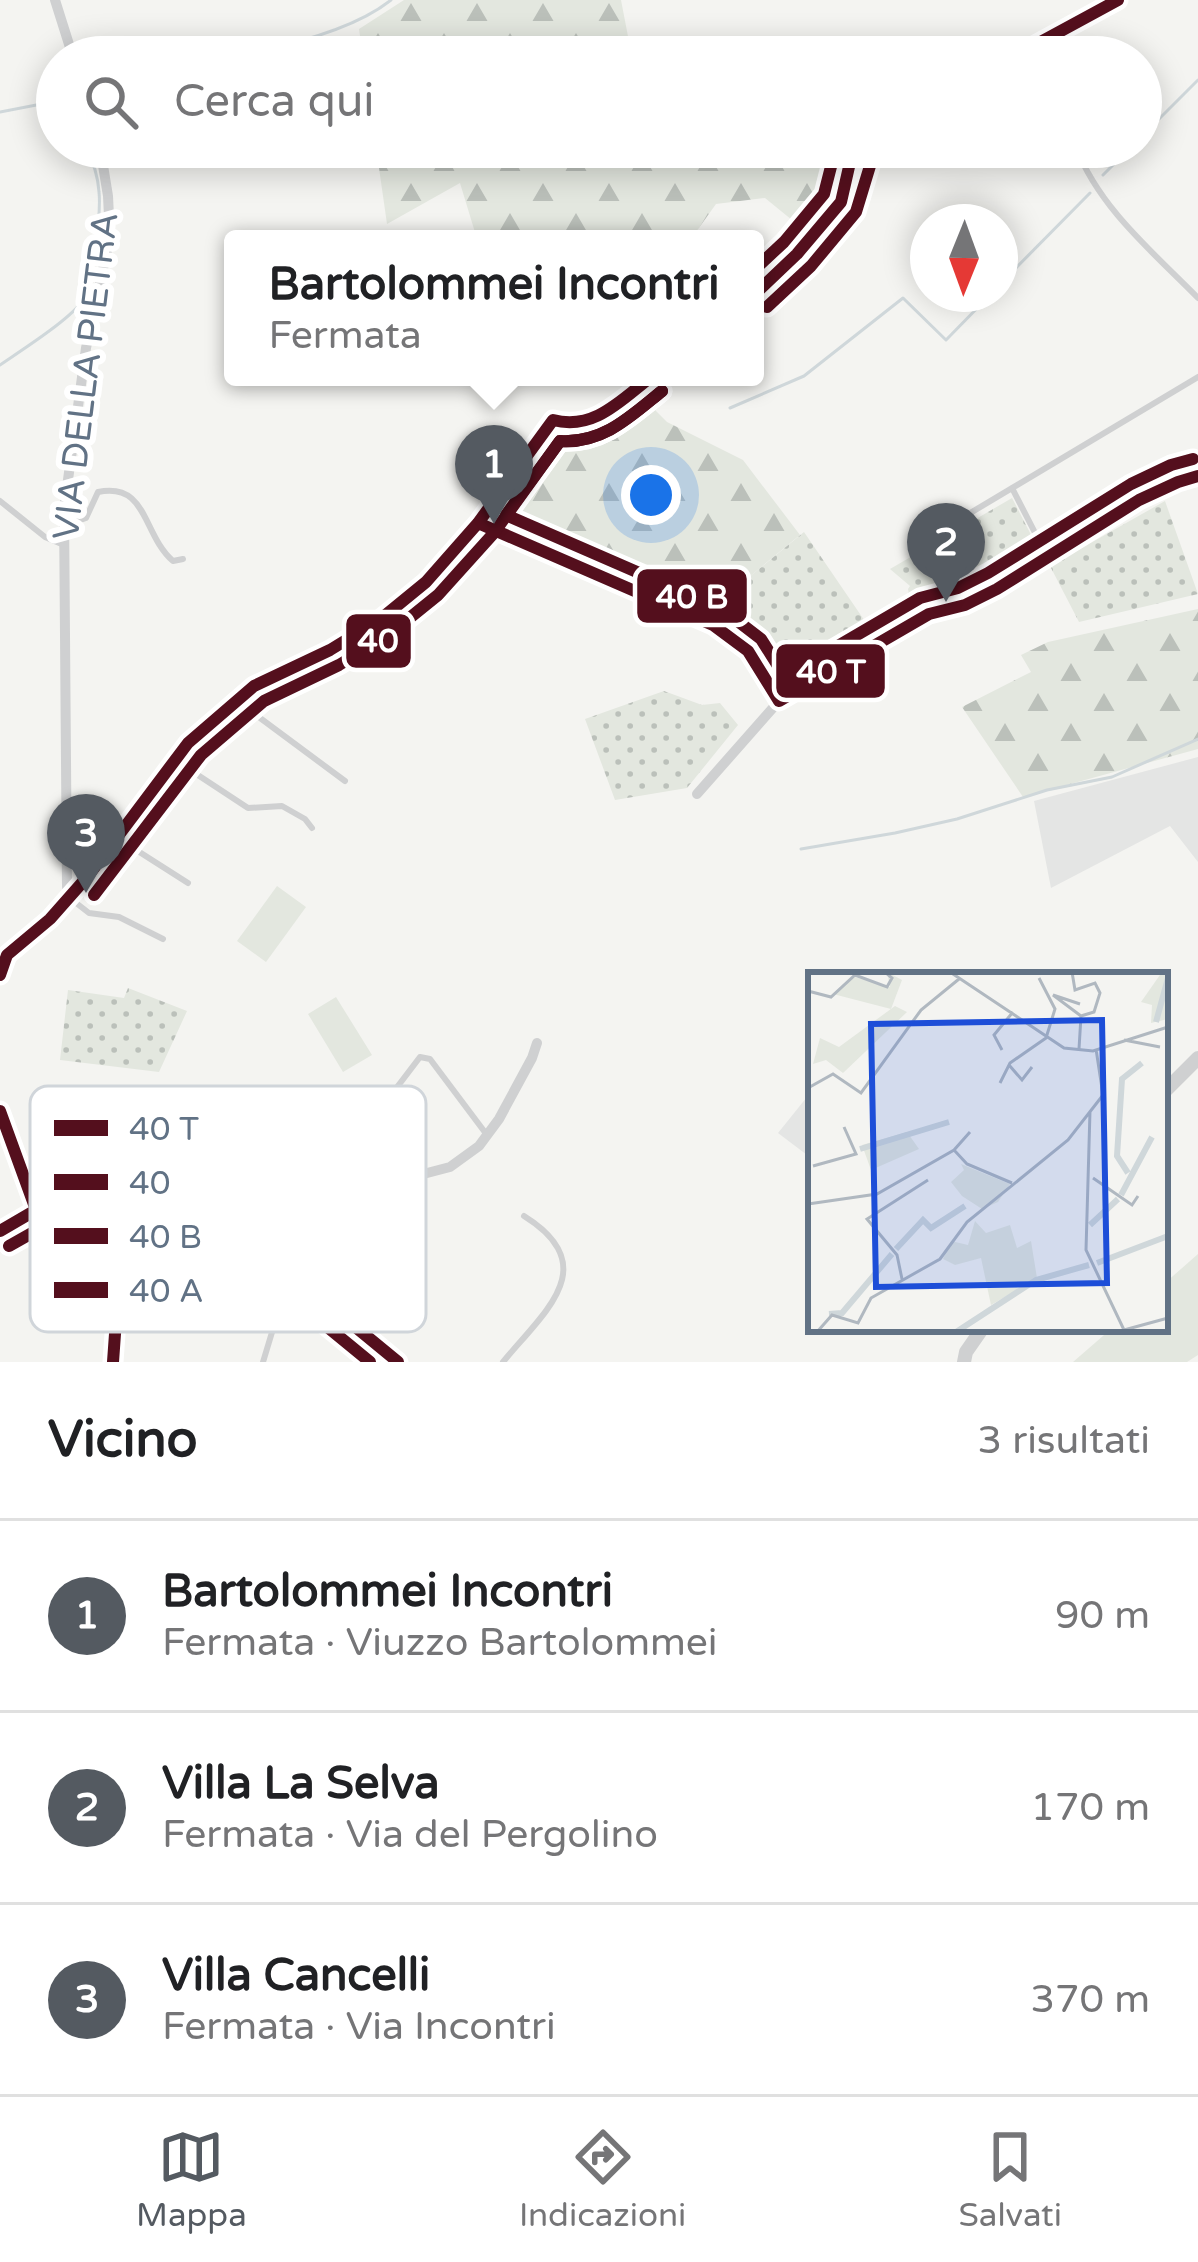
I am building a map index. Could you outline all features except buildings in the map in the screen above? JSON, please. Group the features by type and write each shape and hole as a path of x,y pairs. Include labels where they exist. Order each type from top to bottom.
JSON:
{"street":[{"path":"55,0 66,36"},
{"path":"1052,36 1118,0"},
{"name":"VIA DELLA PIETRA","path":"70,894 64,515 86,347 110,237 103,168"},
{"path":"764,285 842,202 848,168"},
{"path":"0,975 8,955 50,919 88,876 188,743 254,686 330,650 426,582 478,523 553,420 568,426 587,424 639,386"},
{"path":"697,794 779,701 938,609 963,606 1111,516 1198,476"},
{"path":"478,523 713,625 748,651 779,701"},
{"path":"426,1173 463,1159 487,1135 537,1043"},
{"path":"1168,1087 1198,1058"},
{"path":"0,1111 30,1194"},
{"path":"0,1231 30,1214"},
{"path":"113,1362 115,1332"},
{"path":"362,1332 398,1362"},
{"path":"964,1362 980,1332"}],"lane":[{"path":"1085,168 1116,212 1198,298"},
{"path":"916,546 1198,376"},
{"path":"1012,488 1048,558"},
{"path":"64,515 78,522 86,518 98,492 130,495 168,559 183,559"},
{"path":"0,501 45,537 64,545"},
{"path":"238,701 345,781"},
{"path":"175,760 248,808 282,806 312,828"},
{"path":"116,837 188,883"},
{"path":"70,894 89,913 119,917 163,939"},
{"path":"398,1086 420,1057 430,1059 487,1135"},
{"path":"503,1362 560,1291 564,1275 557,1244 545,1229 524,1216"},
{"path":"263,1362 272,1332"}],"shaded area":[{"path":"1198,757 1198,862 1170,826 1051,888 1034,801"},
{"path":"808,1096 808,1156 778,1133"}],"green space":[{"path":"404,0 621,0 628,36 360,36 359,29"},
{"path":"379,168 838,168 831,201 803,229 765,198 716,204 697,230 474,230 460,183 387,224"},
{"path":"638,393 667,422 743,460 800,535 726,596 746,626 492,521 555,426 590,426"},
{"path":"1012,498 1042,556 957,598 935,601 928,591 910,599 910,586 890,569"},
{"path":"1165,501 1198,594 1079,622 1050,566"},
{"path":"804,532 873,633 782,682 726,596"},
{"path":"1198,609 1198,749 1023,797 962,707 1031,672 1021,655 1048,642"},
{"path":"664,691 702,705 720,703 738,725 687,788 615,800 585,719"},
{"path":"277,886 306,907 266,962 237,941"},
{"path":"128,988 187,1011 159,1072 60,1060 68,990 124,998"},
{"path":"336,997 372,1055 343,1072 308,1014"},
{"path":"1198,1254 1198,1355 1187,1362 1073,1362 1108,1332 1168,1332 1168,1280"}],"waterway":[{"path":"315,36 356,21 391,0"},
{"path":"1162,116 1198,80"},
{"path":"0,112 36,105"},
{"path":"0,365 66,318 86,294 99,202 94,168"},
{"path":"1103,175 1110,168"},
{"path":"1018,266 1090,193"},
{"path":"730,408 804,376 903,298 910,305"},
{"path":"917,312 946,340 973,312"},
{"path":"801,849 957,819 1047,790 1112,777 1198,739"}],"transit line":[{"path":"1052,36 1118,0"},
{"path":"764,261 824,194 831,168"},
{"path":"764,285 841,202 849,168"},
{"name":"40","path":"767,307 811,266 856,212 869,168"},
{"path":"0,975 7,955 50,919 88,876 188,743 254,686 330,650 382,618 426,582 478,523 553,420 594,417 640,386"},
{"name":"40","path":"94,895 201,755 264,701 339,665 391,633 438,595 493,534 560,441 603,433 662,391"},
{"path":"662,391 603,433 560,441 506,515 722,609 761,639 785,677 920,598 958,588 988,573 1131,484 1193,459"},
{"path":"478,523 713,625 748,651 779,701 929,614 965,605 997,589 1139,500 1198,476"},
{"path":"0,1111 30,1194"},
{"path":"0,1231 30,1214"},
{"name":"40","path":"9,1246 30,1234"},
{"path":"113,1362 115,1332"},
{"name":"40","path":"334,1332 370,1362"},
{"path":"362,1332 398,1362"}],"place":[{"name":"Bartolommei Incontri","path":"494,524"},
{"name":"Villa La Selva","path":"946,602"},
{"name":"Villa Cancelli","path":"86,893"}]}
